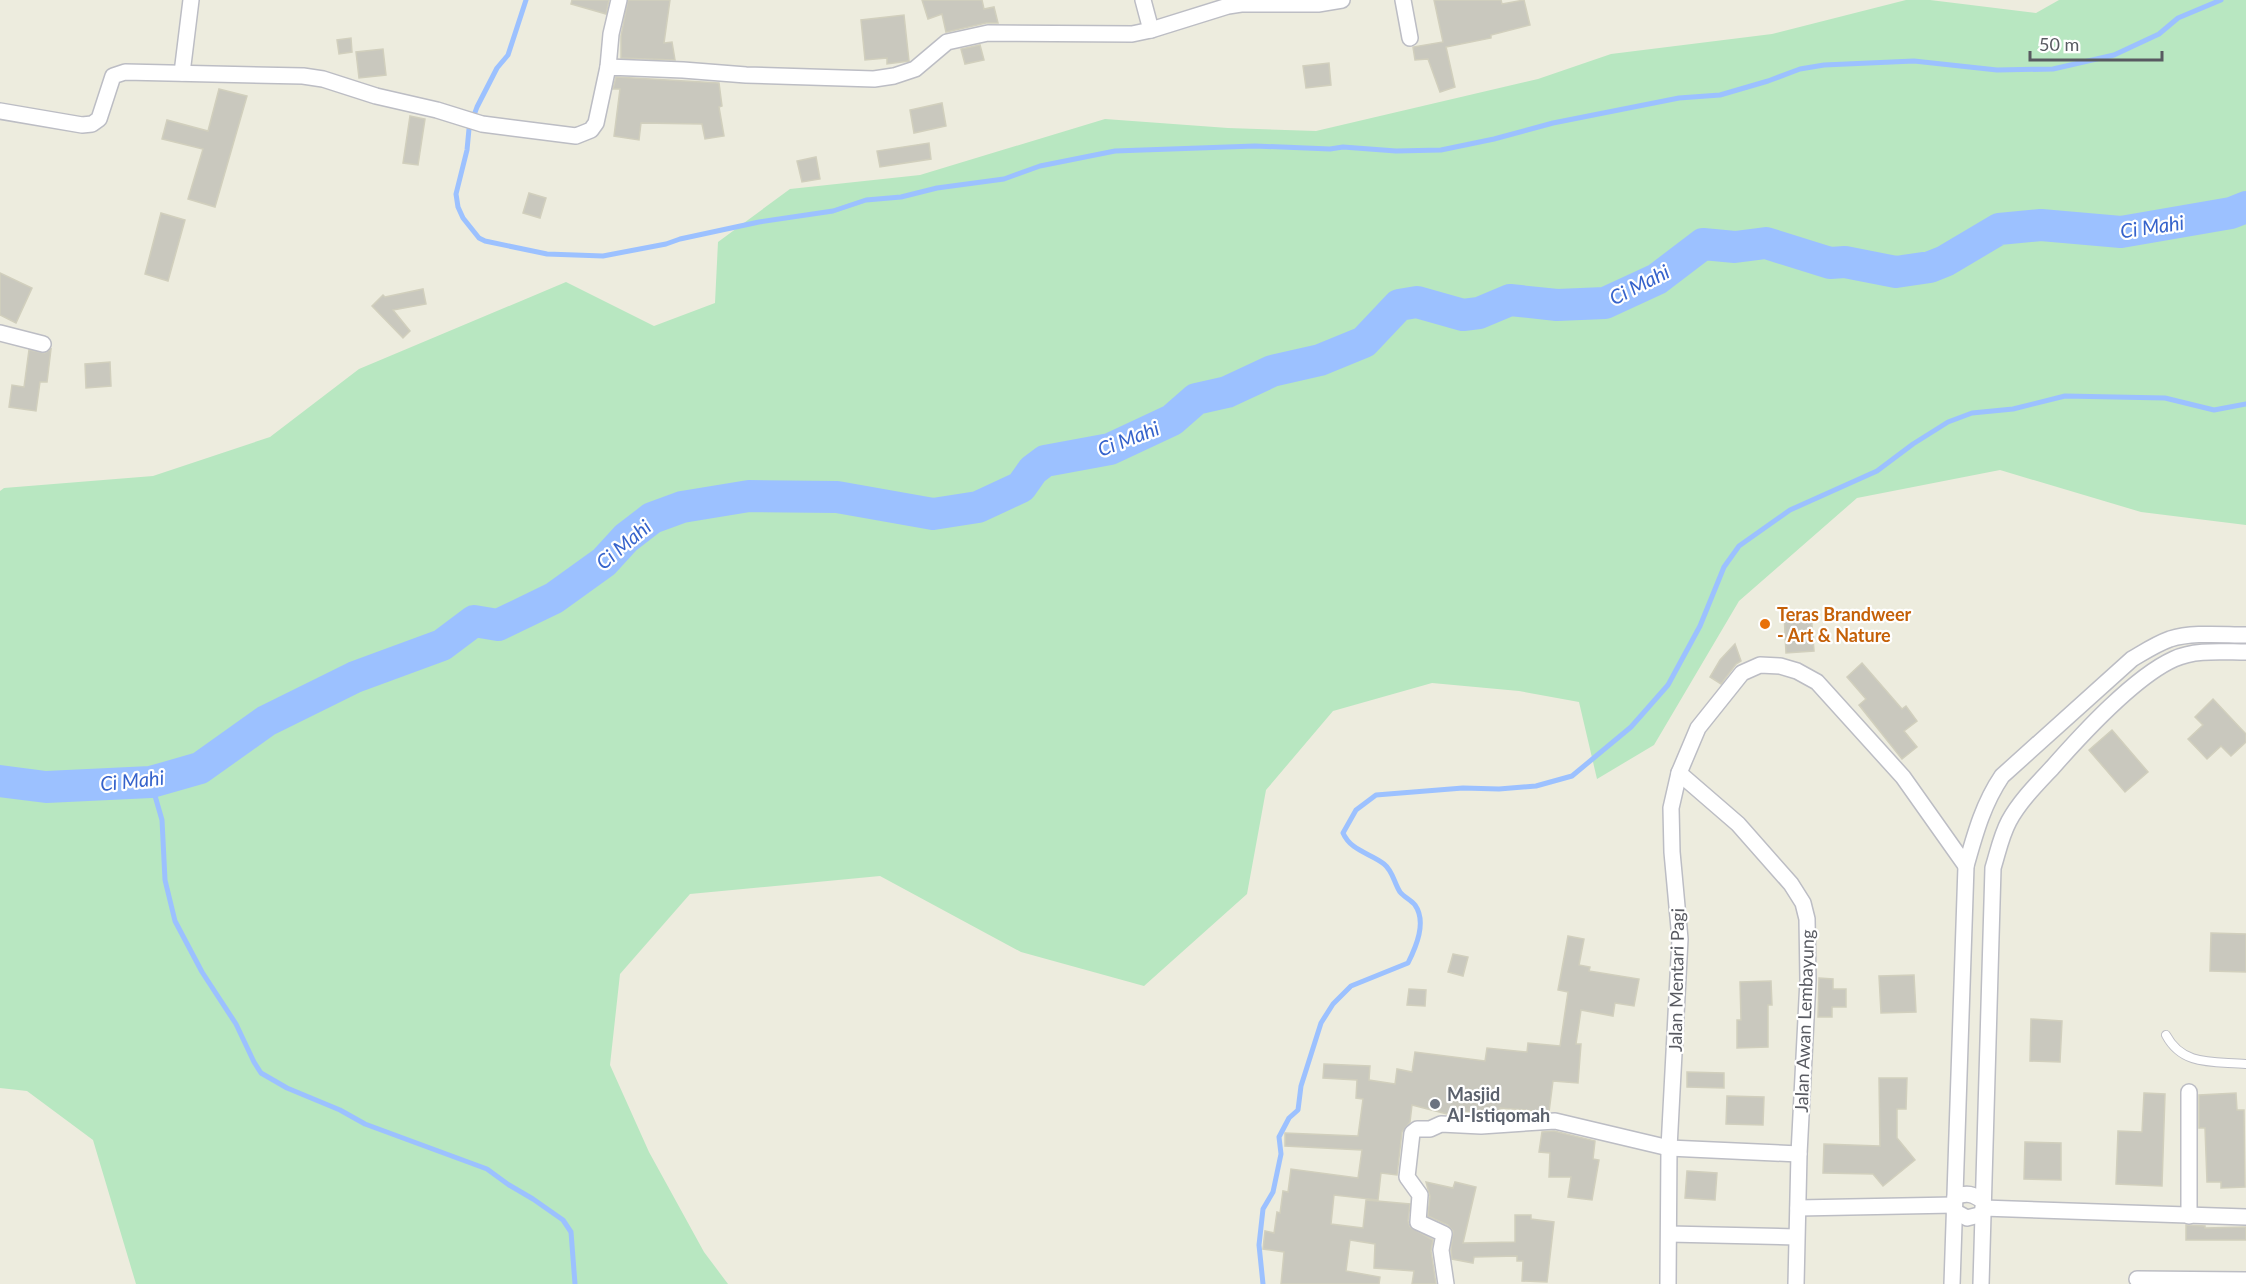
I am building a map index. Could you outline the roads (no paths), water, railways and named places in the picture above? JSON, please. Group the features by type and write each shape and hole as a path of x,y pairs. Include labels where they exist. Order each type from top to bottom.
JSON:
{"street":[{"path":"182,73 191,0"},
{"path":"0,111 82,125 92,124 99,119 109,85 113,76 118,73 303,76 323,79 376,96 437,110 482,124 576,136 591,130 596,123 619,0"},
{"path":"1143,0 1151,30"},
{"path":"608,67 779,77 874,79 894,76 915,69 947,42 988,33 1132,34 1228,6 1318,4 1342,0"},
{"path":"1403,0 1410,38"},
{"path":"0,333 43,344"},
{"path":"1952,1284 1966,866 1979,819 2002,776 2132,659 2172,638 2246,635"},
{"path":"2152,647 2160,666"},
{"path":"1981,1284 1993,868 2001,838 2010,819 2027,795 2076,741 2138,682 2175,658 2194,653 2246,652"},
{"name":"Jalan Mentari Pagi","path":"1668,1284 1669,1148 1680,939 1672,852 1671,808 1678,773 1698,728 1742,673 1760,665 1780,666 1797,671 1817,682 1903,777 1966,866"},
{"name":"Jalan Awan Lembayung","path":"1678,773 1738,824 1791,884 1803,903 1807,919 1809,937 1799,1154 1796,1284"},
{"path":"2189,1092 2189,1216"},
{"path":"1446,1284 1441,1250 1444,1234 1418,1222 1420,1195 1407,1177 1412,1133 1417,1129 1430,1129 1441,1124 1481,1126 1555,1121 1669,1148 1799,1154"},
{"path":"1954,1204 1962,1194 1972,1194 1983,1208"},
{"path":"1798,1208 1954,1204 1967,1218 1983,1208 2246,1217"},
{"path":"1669,1234 1796,1237"},
{"path":"2137,1280 2246,1281"}],"lane":[{"path":"2166,1035 2171,1044 2184,1056 2194,1060 2246,1064"}],"waterway":[{"path":"526,0 508,55 497,68 477,107 469,129 467,150 456,194 458,207 463,218 479,238 485,241 547,254 603,256 759,222 833,211 866,200 901,197 937,188 1004,179 1040,166 1115,151 1255,146 1330,149 1343,147 1396,151 1441,150 1553,123 1679,98 1720,95 1800,69 1824,65 1914,61 1997,70 2053,69 2114,55 2159,34 2178,18 2221,0"},
{"name":"Ci Mahi","path":"0,781 46,787 151,782 200,768 266,721 355,677 442,645 474,621 498,625 554,598 604,562 626,538 652,518 682,507 749,496 837,497 933,514 978,507 1021,487 1033,470 1045,461 1110,449 1172,420 1196,399 1227,392 1272,371 1320,360 1364,342 1399,305 1417,302 1463,315 1479,313 1510,300 1557,305 1605,303 1657,279 1703,244 1735,247 1766,243 1830,263 1845,262 1896,272 1930,267 1945,261 1999,229 2041,225 2121,232 2231,213 2246,207"},
{"path":"1263,1284 1259,1245 1263,1209 1273,1192 1281,1154 1279,1137 1289,1118 1298,1110 1301,1086 1321,1023 1333,1004 1351,986 1408,963 1419,934 1420,919 1415,905 1400,892 1389,870 1379,860 1361,851 1346,839 1343,833 1356,810 1376,795 1463,788 1499,789 1536,786 1572,776 1631,727 1668,685 1700,626 1724,567 1739,546 1790,510 1877,471 1948,422 1972,413 2013,409 2065,396 2165,398 2214,410 2246,404"},
{"path":"151,782 162,820 165,880 175,921 202,972 236,1024 261,1073 287,1088 340,1110 365,1124 487,1169 533,1199 563,1220 571,1232 575,1284"}],"place":[{"name":"Teras Brandweer - Art & Nature","path":"1765,624"},
{"name":"Masjid Al-Istiqomah","path":"1435,1104"}]}
